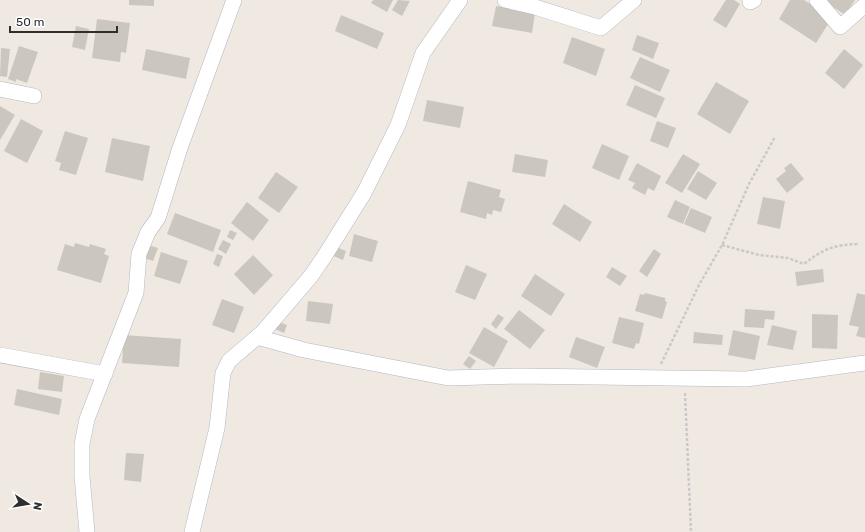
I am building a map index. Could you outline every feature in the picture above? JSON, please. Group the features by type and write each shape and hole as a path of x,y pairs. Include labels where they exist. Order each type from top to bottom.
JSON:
{"street":[{"path":"87,532 82,476 82,444 87,419 136,293 139,254 148,232 158,218 180,148 234,0"},
{"path":"192,532 217,428 223,373 229,362 257,338 311,276 364,193 398,125 424,53 460,0"},
{"path":"505,0 535,7 601,28 634,0"},
{"path":"817,0 840,27 865,5"},
{"path":"0,88 34,96"},
{"path":"257,338 304,350 448,378 518,376 746,379 865,363"},
{"path":"0,354 105,374"}],"path":[{"path":"655,377 699,285 722,245 749,184 775,137"},
{"path":"722,245 759,255 788,258 804,264 820,251 844,245 858,244"},
{"path":"685,379 691,532"}],"building":[{"path":"129,0 154,0 154,6 129,5"},
{"path":"373,0 393,0 387,12 371,3"},
{"path":"398,0 410,1 402,16 392,10"},
{"path":"726,0 734,0 740,4 726,28 713,20"},
{"path":"790,0 804,0 832,18 816,43 779,19"},
{"path":"823,0 855,0 845,15"},
{"path":"496,6 535,13 532,33 492,26"},
{"path":"341,15 384,33 377,49 335,31"},
{"path":"97,19 130,23 126,53 121,52 120,62 92,58"},
{"path":"76,26 89,29 85,50 72,47"},
{"path":"637,35 659,43 653,59 632,50"},
{"path":"572,37 605,49 596,76 563,63"},
{"path":"19,46 38,52 27,83 16,79 16,82 8,79"},
{"path":"1,48 10,49 7,77 0,76"},
{"path":"146,49 190,58 186,79 142,70"},
{"path":"844,49 863,65 844,89 825,73"},
{"path":"640,57 670,70 660,92 630,78"},
{"path":"716,82 749,101 730,134 697,114"},
{"path":"635,85 665,98 656,118 626,105"},
{"path":"427,100 464,107 460,128 423,121"},
{"path":"0,106 15,115 0,140"},
{"path":"21,119 43,131 27,163 4,151"},
{"path":"657,121 676,128 668,148 650,141"},
{"path":"65,131 88,138 76,175 59,170 61,163 55,161"},
{"path":"112,138 150,146 143,181 105,172"},
{"path":"602,144 629,156 619,180 592,168"},
{"path":"515,154 548,160 545,177 512,172"},
{"path":"683,154 700,164 682,193 665,183"},
{"path":"637,163 661,176 654,191 648,188 645,195 632,188 635,183 628,180"},
{"path":"791,163 804,179 787,193 776,179 786,171 784,168"},
{"path":"698,171 717,183 706,200 687,189"},
{"path":"276,172 298,187 279,213 258,198"},
{"path":"468,181 501,190 499,197 505,199 501,212 493,210 492,215 487,213 486,219 460,212"},
{"path":"763,197 785,201 780,229 757,224"},
{"path":"675,200 690,207 683,224 667,217"},
{"path":"247,202 269,220 253,241 231,223"},
{"path":"564,204 592,222 580,242 552,224"},
{"path":"691,208 712,217 705,233 684,224"},
{"path":"175,213 221,230 213,252 167,234"},
{"path":"230,230 237,233 233,240 227,237"},
{"path":"354,234 378,241 372,262 349,256"},
{"path":"223,240 231,244 226,254 218,249"},
{"path":"75,243 89,247 90,244 106,249 104,254 109,256 101,283 57,270 65,244 74,247"},
{"path":"148,245 158,248 153,261 144,258"},
{"path":"334,246 346,251 343,260 331,255"},
{"path":"654,249 661,254 647,277 639,271"},
{"path":"161,252 188,261 180,284 154,276"},
{"path":"217,254 223,256 219,267 213,264"},
{"path":"253,255 273,275 254,295 234,274"},
{"path":"466,265 487,274 475,300 455,292"},
{"path":"612,267 627,276 620,286 606,277"},
{"path":"823,269 824,282 797,286 795,272"},
{"path":"535,274 565,294 551,316 521,296"},
{"path":"645,293 665,298 665,301 667,302 662,319 635,311 640,294 644,295"},
{"path":"857,293 865,295 865,338 856,336 859,327 849,325"},
{"path":"222,299 244,307 234,333 212,325"},
{"path":"308,301 333,304 330,324 306,321"},
{"path":"745,309 775,311 774,320 765,319 764,328 744,327"},
{"path":"519,310 545,330 530,349 504,329"},
{"path":"498,314 504,318 496,329 491,324"},
{"path":"812,314 838,315 837,349 812,348"},
{"path":"619,317 644,323 639,344 636,343 634,349 612,343"},
{"path":"279,322 287,325 284,333 275,329"},
{"path":"772,325 797,331 793,350 767,345"},
{"path":"484,327 508,341 494,367 469,353"},
{"path":"733,330 760,336 755,360 728,355"},
{"path":"694,332 723,335 722,345 693,343"},
{"path":"124,335 181,339 179,367 122,363"},
{"path":"576,337 605,347 597,368 569,357"},
{"path":"469,356 476,361 470,369 463,364"},
{"path":"40,372 64,376 62,392 38,389"},
{"path":"17,389 62,399 59,415 14,405"},
{"path":"126,453 144,454 141,482 124,480"}]}
